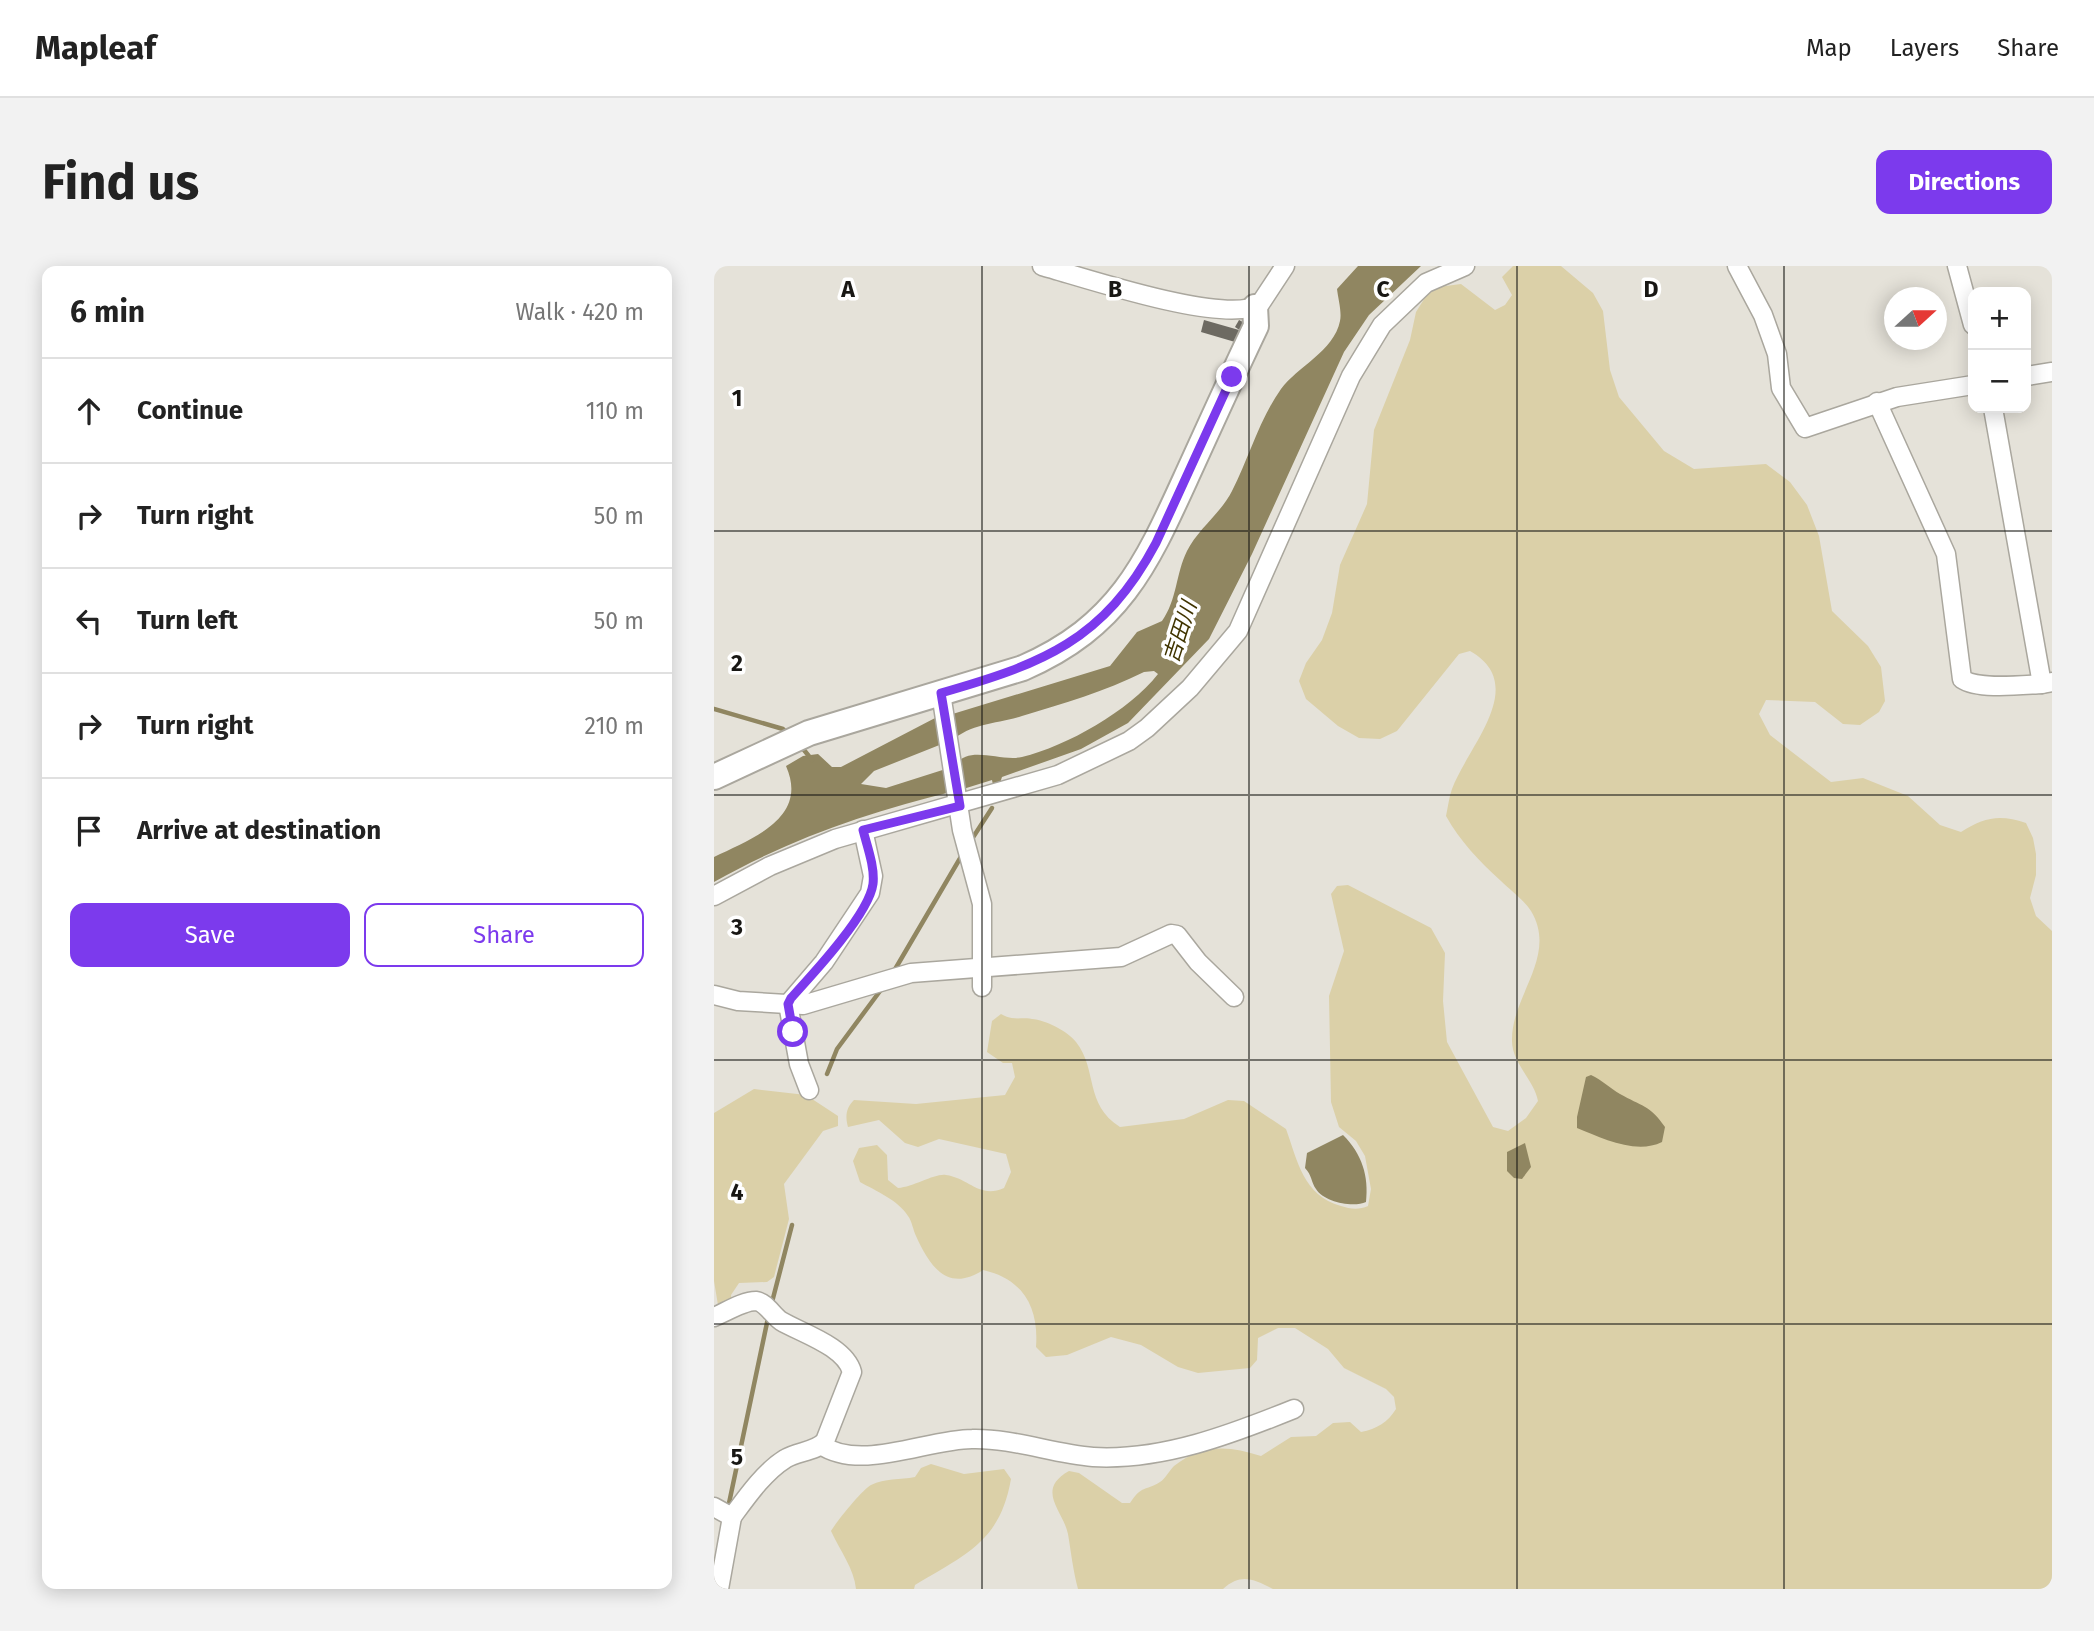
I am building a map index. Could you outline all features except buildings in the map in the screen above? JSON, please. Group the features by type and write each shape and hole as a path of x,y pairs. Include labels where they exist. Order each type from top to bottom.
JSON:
{"street":[{"path":"1042,266 1193,306 1255,307"},
{"path":"714,777 809,733 942,699 1047,657 1091,627 1127,590 1156,543 1256,326 1255,307 1285,266"},
{"path":"714,896 803,851 959,801 1058,775 1100,756 1147,728 1190,688 1238,631 1351,376 1382,325 1426,283 1465,266"},
{"path":"1737,266 1763,315 1777,354 1781,388 1805,428 1877,402 1968,385"},
{"path":"1957,266 1968,307"},
{"path":"2031,375 2052,372"},
{"path":"1877,402 1947,554 1962,679 1970,683 2014,686 2047,683 1994,413"},
{"path":"942,699 959,801 982,904 982,987"},
{"path":"788,1004 824,962 870,893 873,876 863,830"},
{"path":"714,995 738,1001 788,1004 821,1000 911,973 1121,957 1166,936 1177,935 1198,962 1234,997"},
{"path":"788,1004 799,1064 809,1090"},
{"path":"714,1317 751,1301 768,1309 784,1323 808,1332 851,1368 852,1376 821,1445 794,1454 777,1464 723,1512 719,1589"},
{"path":"821,1445 831,1452 866,1455 971,1438 1092,1457 1121,1457 1217,1439 1294,1409"}],"shaded area":[{"path":"1513,266 1561,266 1593,293 1603,311 1610,370 1619,397 1664,451 1694,469 1766,464 1790,482 1807,505 1819,536 1832,611 1868,646 1881,667 1885,701 1879,712 1860,725 1843,724 1815,702 1766,700 1759,714 1770,735 1831,782 1863,778 1908,796 1940,825 1961,832 1985,820 2008,818 2026,823 2033,838 2036,875 2030,898 2036,916 2052,931 2052,1589 1273,1589 1241,1579 1223,1589 1078,1589 1068,1534 1052,1493 1059,1478 1069,1471 1079,1473 1122,1503 1130,1503 1141,1491 1164,1479 1174,1466 1205,1450 1237,1450 1261,1456 1291,1437 1316,1436 1333,1423 1350,1422 1361,1432 1377,1427 1396,1409 1394,1397 1386,1389 1344,1368 1328,1349 1295,1328 1278,1328 1258,1338 1257,1360 1250,1368 1198,1373 1178,1367 1141,1345 1111,1337 1067,1355 1046,1357 1036,1347 1035,1319 1026,1297 1018,1288 1009,1280 983,1270 960,1279 950,1278 942,1273 927,1258 904,1210 886,1196 860,1182 853,1161 859,1148 877,1145 887,1155 888,1180 898,1188 946,1175 981,1190 995,1191 1004,1188 1011,1172 1006,1154 939,1139 918,1147 905,1143 879,1120 848,1127 846,1116 854,1100 916,1104 1005,1095 1015,1077 1012,1063 1003,1063 987,1052 992,1021 1001,1014 1043,1021 1072,1038 1083,1053 1101,1108 1120,1127 1184,1119 1228,1100 1244,1101 1286,1129 1304,1176 1318,1194 1344,1207 1358,1209 1368,1206 1371,1189 1365,1156 1356,1141 1339,1127 1331,1102 1329,996 1344,951 1331,894 1337,886 1348,885 1431,928 1445,953 1443,1001 1447,1042 1493,1127 1508,1131 1526,1118 1538,1101 1515,1056 1512,1039 1519,1007 1537,960 1538,928 1528,907 1470,850 1446,816 1452,789 1490,717 1495,698 1495,681 1487,665 1470,651 1459,654 1397,731 1380,739 1359,738 1338,726 1306,699 1299,681 1306,663 1322,640 1332,613 1340,565 1367,504 1374,430 1410,340 1416,312 1426,296 1438,287 1461,284 1495,310 1505,305 1512,295 1502,277"},
{"path":"754,1089 806,1095 838,1116 838,1126 823,1131 784,1184 789,1219 774,1277 767,1282 739,1283 731,1295 732,1301 724,1309 718,1305 714,1281 714,1113"},
{"path":"931,1464 964,1474 1004,1469 1011,1479 999,1518 978,1544 915,1585 914,1589 856,1589 850,1567 831,1531 871,1485 915,1477 921,1468"}],"water":[{"name":"吉田川","path":"1358,266 1421,266 1369,315 1344,352 1252,554 1209,639 1128,723 1081,749 1002,777 1000,783 993,785 992,780 960,790 956,764 962,758 977,755 1022,757 1058,745 1114,714 1146,688 1158,674 1154,671 1144,672 1069,702 976,727 951,741 946,716 1110,666 1137,632 1162,621 1171,604 1187,551 1232,491 1273,401 1288,381 1323,350 1336,332 1340,317 1337,289"},
{"path":"937,717 947,742 874,771 861,784 886,788 952,767 955,791 832,828 772,852 714,882 714,857 760,834 784,813 790,799 791,784 786,766 803,756 818,754 832,767 841,767"},
{"path":"1591,1075 1655,1114 1665,1127 1662,1142 1652,1146 1630,1146 1577,1128 1586,1077"},
{"path":"1343,1135 1355,1150 1365,1174 1366,1202 1360,1204 1339,1203 1320,1194 1305,1168 1307,1153"},
{"path":"1525,1143 1531,1167 1522,1179 1514,1178 1507,1171 1507,1152"}],"waterway":[{"path":"714,709 783,729 789,735"},
{"path":"800,745 812,760"},
{"path":"970,842 992,808"},
{"path":"894,971 962,855"},
{"path":"827,1074 837,1049 883,987"},
{"path":"771,1306 792,1225"},
{"path":"728,1508 768,1318"}],"route":[{"path":"793,1032 788,1004 791,998 824,962 870,893 873,876 863,830 960,806 941,693 1023,668 1047,657 1070,643 1109,611 1142,569 1156,543 1232,377"}]}
